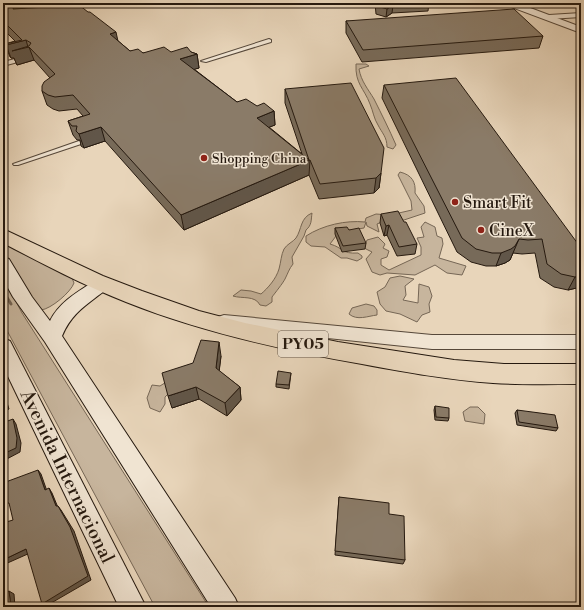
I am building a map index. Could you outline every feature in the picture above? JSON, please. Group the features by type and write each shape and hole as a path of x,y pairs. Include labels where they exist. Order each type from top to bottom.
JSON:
{"highway":[{"name":"PY05","path":"3,220 17,233 34,244 39,254"},
{"name":"PY05","path":"3,235 102,284 155,305 197,318 309,346 430,366 494,373 581,374"}],"main road":[{"path":"3,263 15,286 34,316 52,337 226,607"},
{"path":"52,337 60,319 71,307 102,284"},
{"name":"Avenida Internacional","path":"3,346 133,607"}],"street":[{"path":"509,3 581,30"},
{"path":"549,17 581,15"},
{"path":"198,63 203,64 204,61 269,41"},
{"path":"3,64 31,57"},
{"path":"16,164 79,143"},
{"path":"197,318 432,342 483,344 581,342"}],"shaded area":[{"path":"356,64 366,64 369,66 359,69 361,77 374,99 396,145 393,149 387,147 385,138 377,123 368,99 358,81"},
{"path":"400,172 408,175 414,182 415,193 424,206 425,213 404,220 384,221 377,224 379,232 367,226 366,222 364,228 339,232 330,244 348,253 358,253 362,256 362,258 357,261 341,258 325,247 311,246 306,242 306,236 327,226 350,222 365,222 366,218 376,214 390,215 412,210 411,201 398,175"},
{"path":"312,213 310,224 292,257 293,264 284,281 272,297 272,302 266,306 260,305 252,299 233,296 241,290 261,294 266,289 278,273 284,249 296,238 303,221"},
{"path":"425,222 435,227 437,236 442,238 443,244 439,258 466,266 462,275 447,273 435,265 415,275 387,273 380,275 372,272 366,259 372,252 364,248 367,240 378,237 385,244 383,248 389,251 387,257 381,259 381,265 389,270 421,255 421,247 417,238 424,237 421,227"},
{"path":"3,240 72,278 74,283 72,287 65,295 50,307 41,310 39,309 11,266 4,248"},
{"path":"400,276 414,279 405,286 406,295 403,300 418,303 419,284 429,287 432,296 429,304 430,312 422,315 417,322 400,314 386,311 380,304 377,292 385,287 390,278"},
{"path":"3,277 22,313 209,607 155,607 3,323"},
{"path":"366,304 374,306 377,310 377,315 359,318 349,314 352,308"},
{"path":"171,379 171,391 165,397 165,404 160,412 150,408 147,398 152,385 160,386"},
{"path":"470,407 478,407 485,414 484,424 465,421 463,412"}],"building":[{"path":"3,3 15,3 13,9 79,5 116,32 110,34 130,51 138,49 143,53 164,47 171,52 187,47 191,52 197,54 180,59 237,102 246,99 257,106 264,103 274,111 257,118 309,160 285,89 351,83 384,148 381,173 376,178 320,184 310,160 181,215 101,127 79,134 76,131 77,126 72,126 68,121 90,114 73,95 55,97 42,91 44,82 55,74 29,47 12,51 29,46 31,43 26,40 5,44 22,40 3,21"},
{"path":"377,3 427,3 393,5 387,9 377,6"},
{"path":"514,9 543,36 363,50 346,21"},
{"path":"456,78 581,248 581,275 575,277 561,274 547,264 542,239 519,239 515,246 511,249 501,253 492,253 476,249 462,238 384,85"},
{"path":"398,211 404,222 406,222 417,244 399,247 389,225 386,226 381,214"},
{"path":"347,227 349,230 359,228 366,243 343,246 335,228"},
{"path":"201,340 219,342 216,368 240,387 225,403 196,387 168,396 162,373 193,363"},
{"path":"278,371 291,373 289,385 276,384"},
{"path":"435,406 449,408 449,418 436,417"},
{"path":"517,410 555,415 558,428 519,422"},
{"path":"3,414 5,422 13,419 17,438 16,448 3,454"},
{"path":"38,470 45,490 49,488 56,506 58,506 70,527 88,576 42,604 26,549 3,560 3,523 13,520 9,503 7,503 6,498 3,499 3,483"},
{"path":"339,497 389,503 389,514 404,516 405,560 335,551"},
{"path":"9,591 11,607 3,607 3,594"}],"waterway":[{"path":"3,291 11,304"}],"place":[{"name":"Shopping China","path":"204,158"},
{"name":"Smart Fit","path":"455,202"},
{"name":"CineX","path":"481,230"}]}
